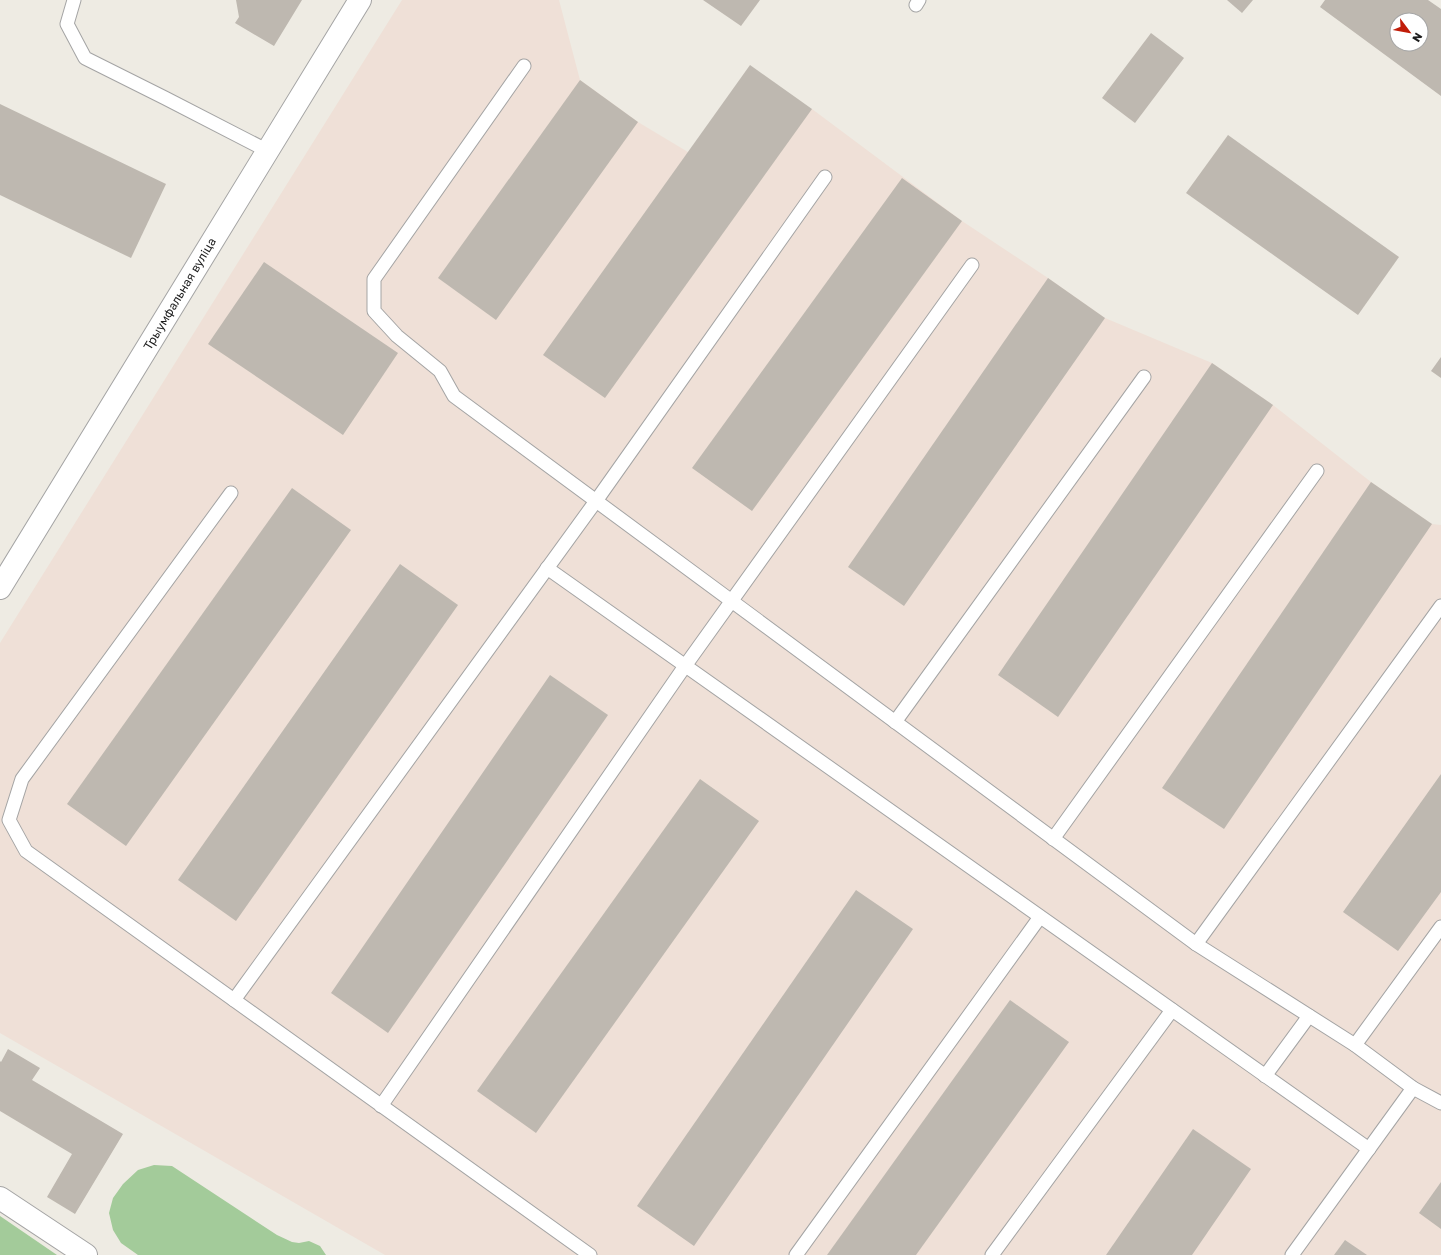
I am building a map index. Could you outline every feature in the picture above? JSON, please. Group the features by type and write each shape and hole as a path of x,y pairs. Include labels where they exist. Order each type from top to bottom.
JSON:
{"street":[{"name":"Трыумфальная вуліца","path":"0,588 360,0"},
{"path":"0,1198 86,1255"}],"lane":[{"path":"74,0 67,24 85,58 268,150"},
{"path":"524,66 374,279 374,310 397,336 440,371 454,396 1196,944 1354,1045 1413,1088 1441,1104"},
{"path":"234,1000 596,501 825,176"},
{"path":"381,1106 685,666 972,265"},
{"path":"895,722 1144,377"},
{"path":"1053,839 1317,471"},
{"path":"231,493 22,779 9,820 26,851 590,1255"},
{"path":"547,568 1369,1149"},
{"path":"1196,944 1441,606"},
{"path":"796,1255 1040,917"},
{"path":"1354,1045 1441,927"},
{"path":"992,1255 1172,1010"},
{"path":"1265,1076 1309,1016"},
{"path":"1292,1255 1413,1088"}],"shaded area":[{"path":"402,0 559,0 580,80 638,122 688,152 812,109 962,221 1105,318 1212,363 1273,405 1371,482 1432,524 1441,525 1441,1255 385,1255 0,1033 0,643"}],"green space":[{"path":"154,1165 172,1166 277,1235 292,1242 299,1243 309,1241 320,1246 326,1255 138,1255 121,1243 113,1230 109,1213 113,1198 123,1184 138,1170"},
{"path":"0,1216 57,1255 0,1255"}],"building":[{"path":"236,0 302,0 274,46 235,23 239,17"},
{"path":"703,0 760,0 741,26"},
{"path":"1227,0 1253,0 1242,13"},
{"path":"1325,0 1428,0 1441,9 1441,96 1320,7"},
{"path":"1151,33 1184,58 1135,123 1102,98"},
{"path":"750,65 812,109 605,398 543,355"},
{"path":"580,80 638,122 496,320 438,278"},
{"path":"0,104 166,184 131,258 0,195"},
{"path":"1228,135 1399,257 1358,315 1186,193"},
{"path":"902,178 962,221 752,511 692,468"},
{"path":"264,262 398,353 343,435 208,344"},
{"path":"1048,278 1105,318 904,606 848,567"},
{"path":"1441,357 1441,378 1431,371"},
{"path":"1212,363 1273,405 1058,717 998,675"},
{"path":"1371,482 1432,524 1224,829 1162,788"},
{"path":"292,488 351,530 126,846 67,804"},
{"path":"400,564 458,605 236,921 178,880"},
{"path":"550,675 608,715 388,1033 331,993"},
{"path":"1441,774 1441,892 1398,951 1343,912"},
{"path":"700,779 759,821 536,1133 477,1091"},
{"path":"856,890 913,929 694,1246 637,1206"},
{"path":"1010,1000 1069,1042 916,1255 827,1255"},
{"path":"8,1049 40,1068 32,1080 123,1134 75,1214 47,1197 72,1154 0,1111 0,1061 1,1062"},
{"path":"1193,1129 1251,1169 1192,1255 1106,1255"},
{"path":"1441,1182 1441,1229 1419,1213"},
{"path":"1345,1240 1367,1255 1334,1255"}]}
